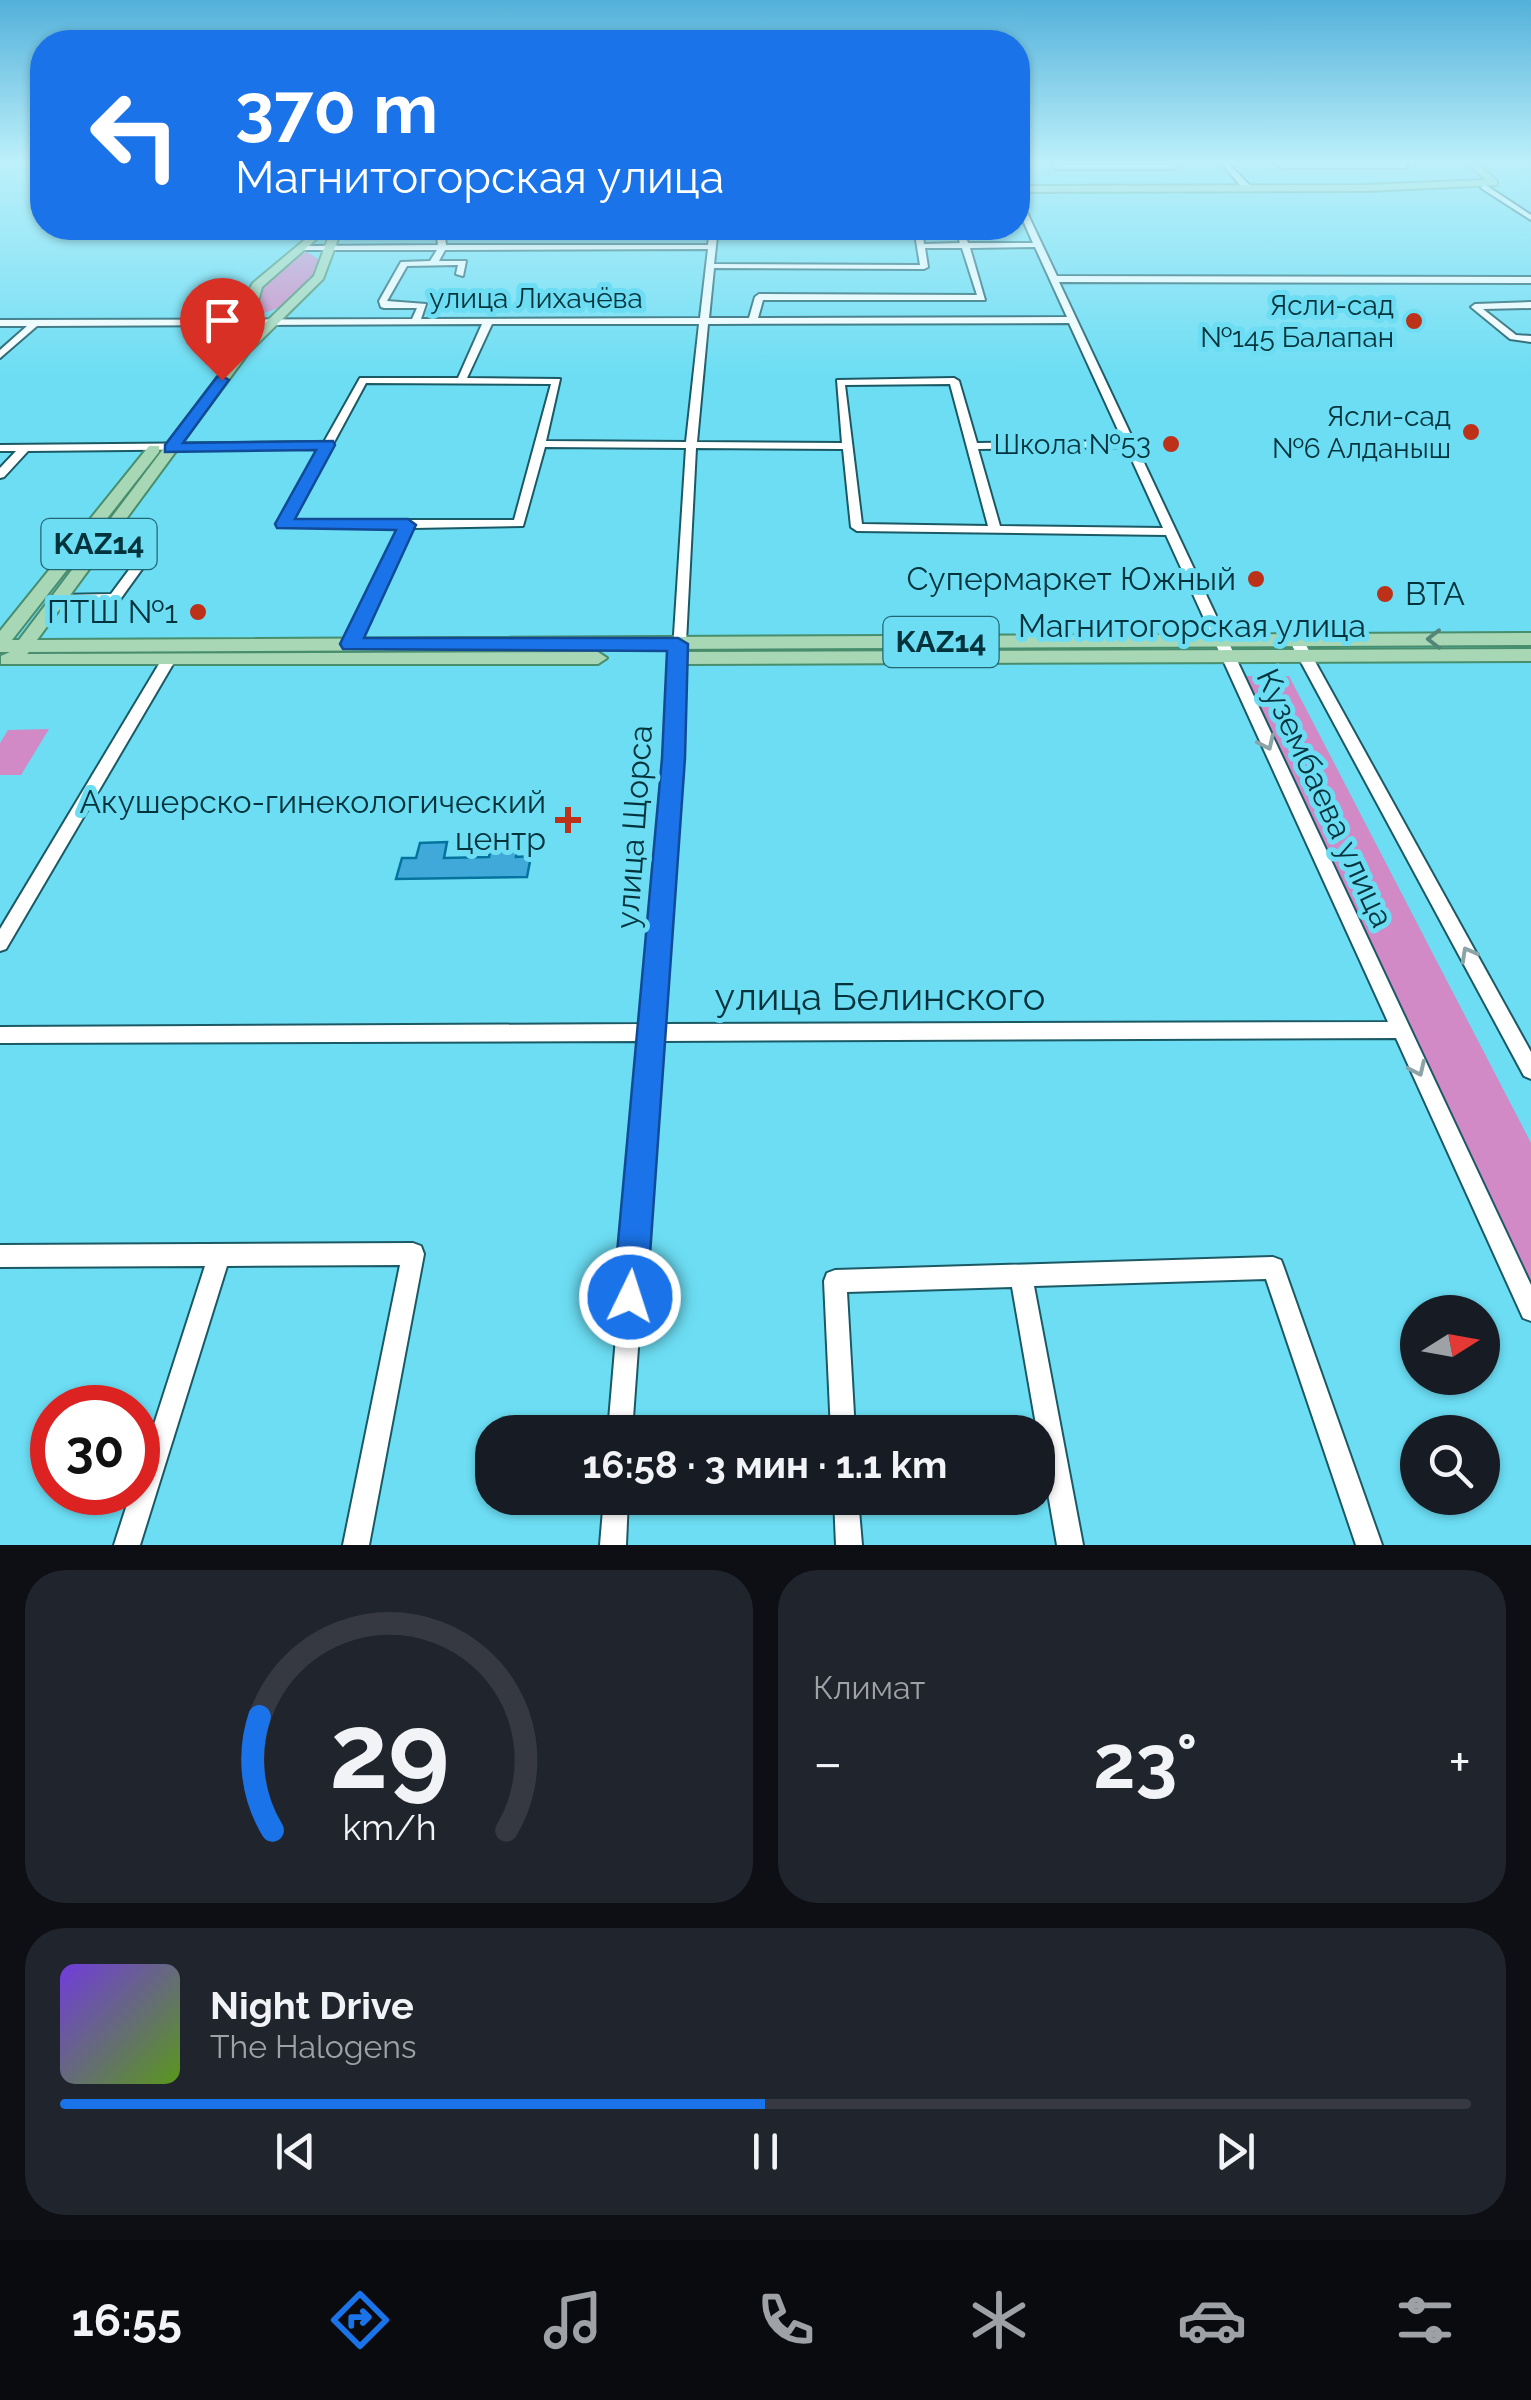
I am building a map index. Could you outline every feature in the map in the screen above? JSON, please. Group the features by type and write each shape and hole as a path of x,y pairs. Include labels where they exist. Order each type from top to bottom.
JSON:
{"main road":[{"name":"KAZ14","path":"7,651 58,599 163,448 230,349 246,321 248,300 268,270 312,240"},
{"name":"KAZ14","path":"7,651 163,448 245,349 320,276 330,240"},
{"name":"Магнитогорская улица","path":"1299,647 1531,639"},
{"name":"Магнитогорская улица","path":"7,651 350,644 678,651"},
{"name":"Магнитогорская улица","path":"7,651 169,659 1222,646 1531,656"}],"street":[{"name":"Кузембаева улица","path":"1031,233 1531,1310"},
{"path":"433,263 442,248 441,240"},
{"name":"улица Щорса","path":"621,1415 674,758 691,446 713,240"},
{"path":"709,266 924,267 920,240"},
{"path":"752,320 760,297 982,298 963,240"},
{"path":"921,246 1036,246"},
{"path":"304,248 712,247"},
{"path":"416,321 422,306 383,302 402,266 463,264 460,274"},
{"path":"1052,279 1531,280"},
{"path":"1531,305 1475,307 1512,337 1531,339"},
{"path":"461,380 489,320"},
{"name":"улица Лихачёва","path":"0,323 1072,320"},
{"path":"0,355 35,323"},
{"path":"363,380 558,381 541,444 519,524 284,524 363,380"},
{"path":"995,528 954,381 840,382 857,527 1171,532"},
{"path":"541,444 848,446"},
{"path":"974,446 1130,444"},
{"path":"0,448 327,445"},
{"path":"0,475 26,448"},
{"path":"350,644 408,525"},
{"path":"58,599 115,598 144,558"},
{"name":"Кузембаева улица","path":"1299,647 1531,1070"},
{"path":"0,944 169,659"},
{"name":"улица Белинского","path":"0,1035 1400,1030"},
{"path":"127,1545 220,1254"},
{"path":"0,1256 413,1254 356,1545"},
{"path":"842,1415 835,1281 1273,1268 1370,1545"},
{"path":"1022,1276 1070,1545"},
{"path":"612,1545 615,1515"},
{"path":"847,1515 849,1545"}],"shaded area":[{"path":"307,252 320,260 312,279 290,301 262,313 255,298 278,271"},
{"path":"1238,676 1289,676 1531,1143 1531,1305"},
{"path":"49,729 21,775 0,775 0,743 8,730"}],"building":[{"path":"492,841 519,841 516,857 531,856 527,877 396,879 402,858 416,858 420,843 447,842 444,858 489,857"}],"place":[{"name":"Ясли-сад №145 Балапан","path":"1414,321"},
{"name":"Ясли-сад №6 Алданыш","path":"1471,432"},
{"name":"Школа №53","path":"1171,444"},
{"name":"Супермаркет Южный","path":"1256,579"},
{"name":"BTA","path":"1385,594"},
{"name":"ПТШ №1","path":"198,612"},
{"name":"Акушерско-гинекологический центр","path":"568,820"}],"route":[{"path":"222,380 171,448 327,445 284,524 408,525 350,644 678,644 674,758 630,1297"}]}
